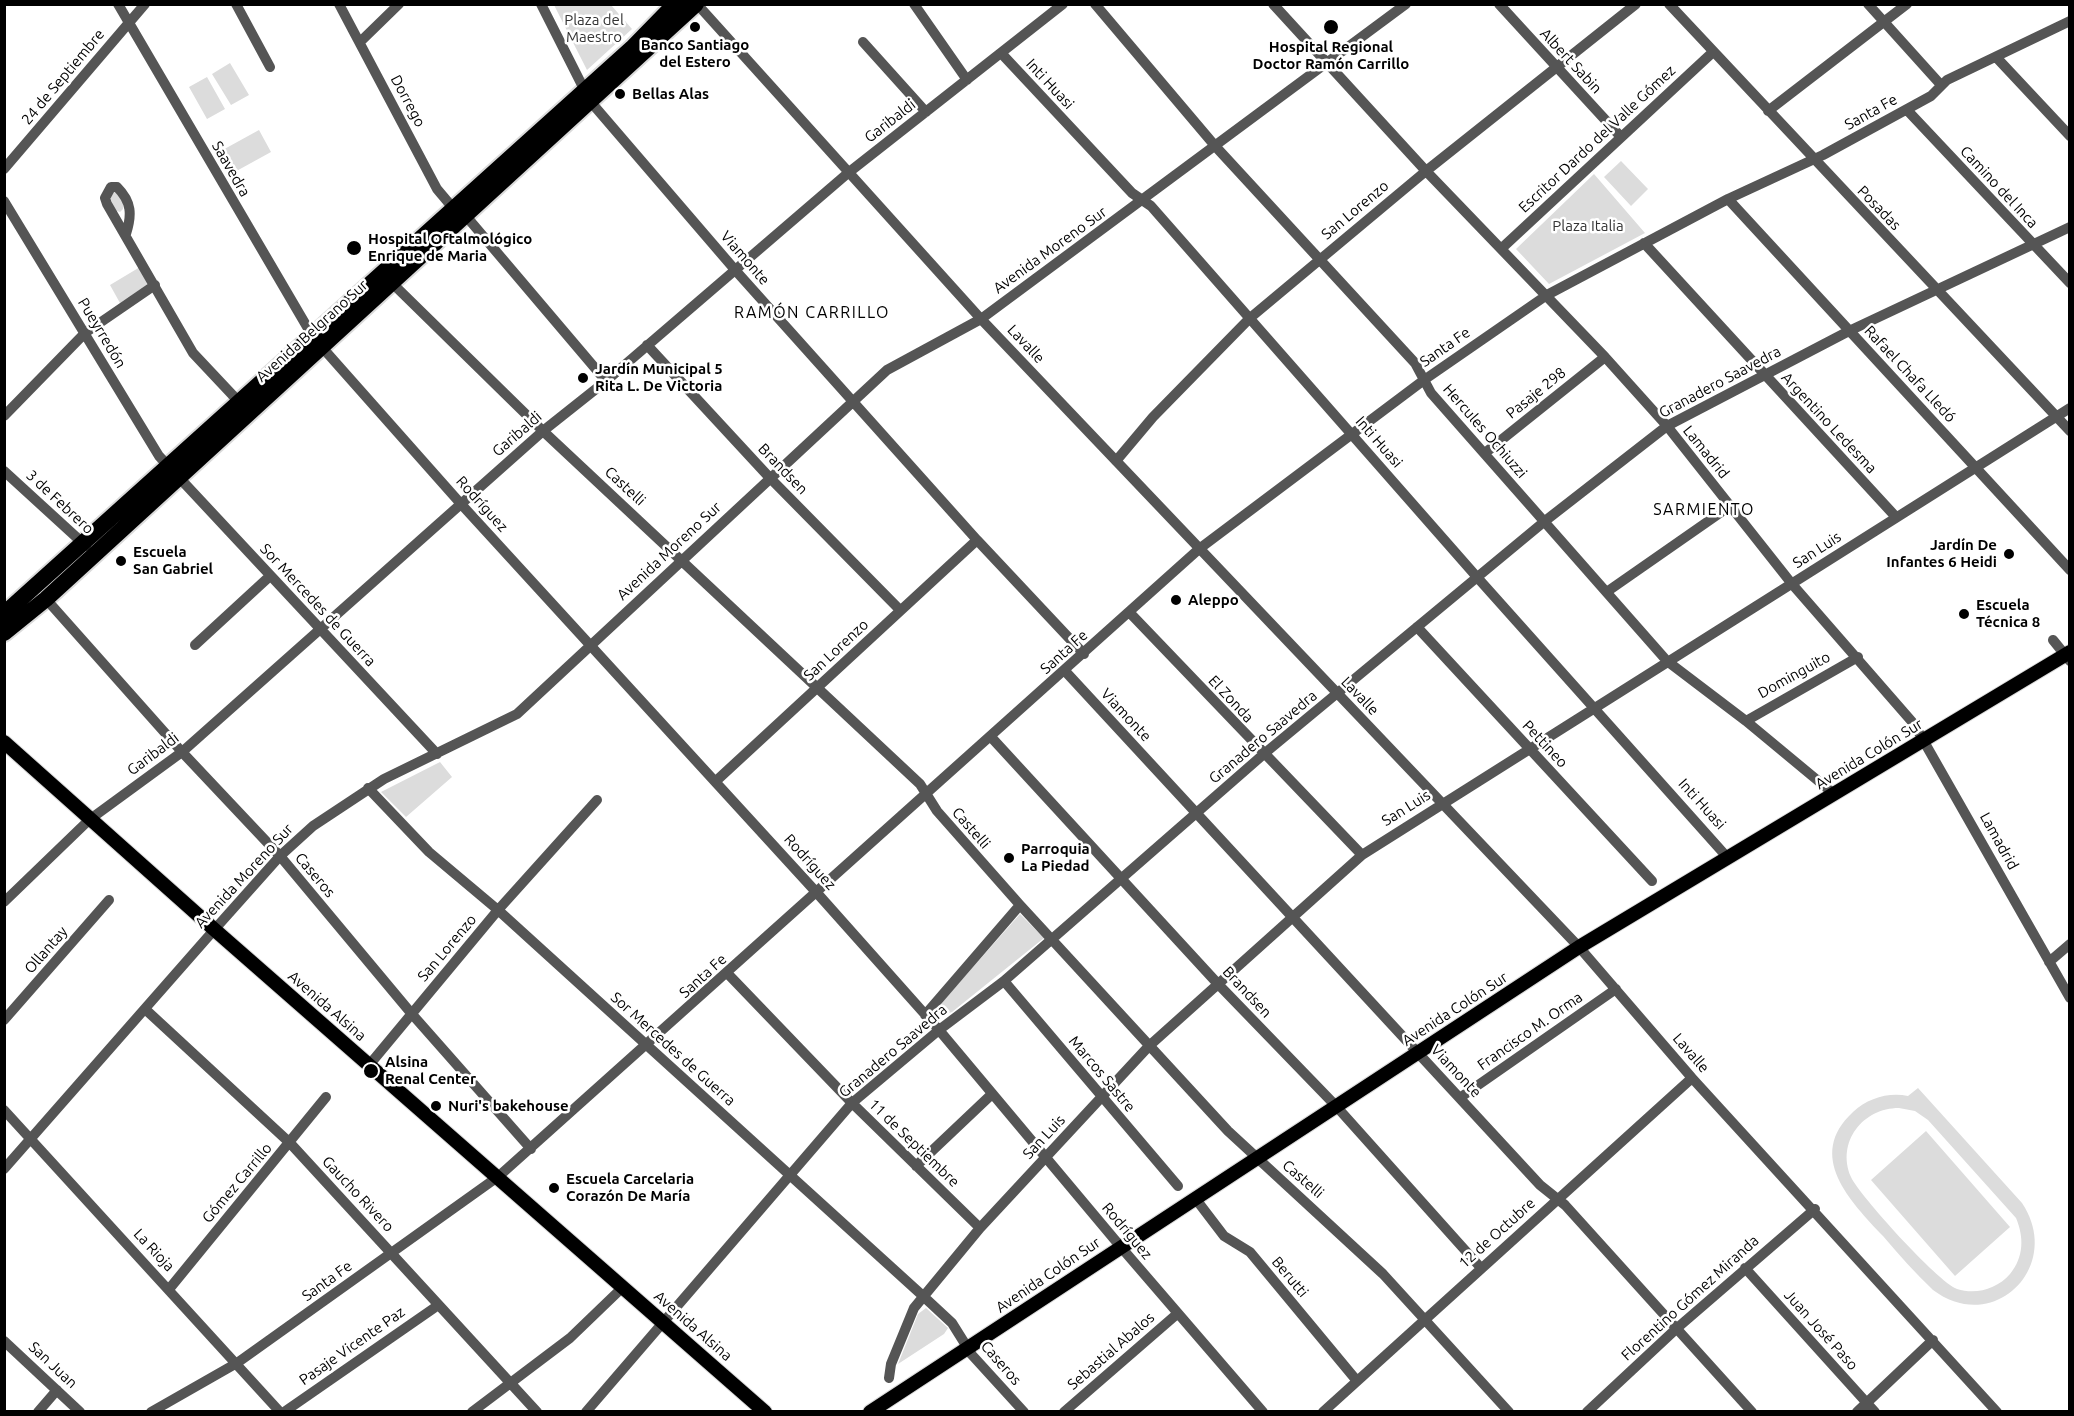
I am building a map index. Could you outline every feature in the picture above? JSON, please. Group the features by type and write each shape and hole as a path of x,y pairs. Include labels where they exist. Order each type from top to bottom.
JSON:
{"highway":[{"name":"Avenida Belgrano Sur","path":"586,96 675,4"},
{"name":"Avenida Belgrano Sur","path":"4,633 46,599 89,550 174,471 586,96 696,4"},
{"name":"Avenida Belgrano Sur","path":"174,471 240,403 392,283 460,212"},
{"name":"Avenida Belgrano Sur","path":"4,614 89,550"}],"main road":[{"name":"Avenida Colón Sur","path":"870,1412 1119,1246 1579,947 1727,856 2068,656"},
{"name":"Avenida Alsina","path":"4,742 89,820 499,1176 765,1412"}],"street":[{"name":"Saavedra","path":"117,4 317,341"},
{"name":"24 de Septiembre","path":"4,169 145,4"},
{"path":"236,4 270,67"},
{"name":"Dorrego","path":"339,4 437,189 460,212"},
{"path":"360,42 399,4"},
{"name":"Viamonte","path":"542,4 586,96 736,271 977,540 1084,654"},
{"name":"Lavalle","path":"696,4 981,319 1579,947 1692,1078 1815,1209 1997,1412"},
{"path":"914,4 967,80"},
{"name":"Garibaldi","path":"4,902 89,820 182,752 543,431 606,381 848,173 1063,4"},
{"name":"Hercules Ochiuzzi","path":"1095,4 1216,147 1415,363 1431,393 1608,591 1667,661 1746,721 1834,794"},
{"name":"Lamadrid","path":"1273,4 1426,171 1605,357 1666,426 1792,584 1914,724 2070,998"},
{"name":"Avenida Moreno Sur","path":"4,1169 280,856 312,826 368,788 517,714 770,477 896,364 981,319 1406,4"},
{"name":"Albert Sabin","path":"1499,4 1621,137"},
{"name":"San Lorenzo","path":"1116,461 1153,417 1250,318 1426,171 1636,4"},
{"name":"Posadas","path":"1669,4 1813,160 2070,431"},
{"path":"1868,4 1941,85"},
{"path":"1768,111 1907,4"},
{"name":"Santa Fe","path":"151,1412 237,1364 499,1176 728,974 1199,549 1424,380 1546,295 1728,199 1802,163 1813,160 1907,110 1935,93 1941,85 2070,21"},
{"path":"863,42 926,112"},
{"name":"Escritor Dardo del Valle Gómez","path":"1502,248 1713,52"},
{"name":"Inti Huasi","path":"1001,53 1132,193 1151,206 1476,576 1727,856"},
{"path":"1996,57 2070,136"},
{"name":"Camino del Inca","path":"1907,110 2070,283"},
{"name":"Rafael Chafa Lledó","path":"1728,199 2070,570"},
{"name":"Pueyrredón","path":"4,201 159,456 174,471"},
{"path":"460,212 606,381"},
{"name":"Granadero Saavedra","path":"586,1412 852,1103 939,1030 1004,981 1265,753 1476,576 1666,426 1936,288 2070,227"},
{"path":"126,234 199,361 240,403"},
{"name":"Argentino Ledesma","path":"1644,243 1895,516"},
{"name":"Castelli","path":"392,283 543,431 920,784 937,811 1149,1046 1256,1158 1341,1232 1509,1412"},
{"path":"4,416 85,333 155,285"},
{"name":"Rodríguez","path":"317,341 461,504 818,892 939,1030 1119,1246 1263,1412"},
{"name":"Brandsen","path":"647,345 770,477 900,610"},
{"name":"Pasaje 298","path":"1485,453 1605,357"},
{"name":"San Luis","path":"889,1378 891,1364 909,1316 980,1228 1149,1046 1362,855 1792,584 1895,516 2070,408"},
{"name":"3 de Febrero","path":"4,471 89,550"},
{"name":"Sor Mercedes de Guerra","path":"174,471 437,753"},
{"path":"1608,591 1730,506"},
{"name":"San Lorenzo","path":"716,781 977,540"},
{"path":"195,645 270,576"},
{"name":"Caseros","path":"46,599 182,752 280,856 411,1013 531,1149"},
{"name":"El Zonda","path":"1130,613 1362,855"},
{"name":"Pettineo","path":"1417,627 1652,881"},
{"path":"2053,640 2068,656"},
{"name":"Dominguito","path":"1746,721 1858,657"},
{"name":"Viamonte","path":"1065,671 1291,918 1461,1097 1540,1185 1557,1199 1752,1412"},
{"name":"Brandsen","path":"992,737 1218,984 1336,1106 1481,1268"},
{"name":"Sor Mercedes de Guerra","path":"368,788 429,852 498,910 960,1332"},
{"name":"San Lorenzo","path":"370,1064 498,910 597,800"},
{"name":"Ollantay","path":"4,1020 109,900"},
{"name":"Granadero Saavedra","path":"925,1015 1020,905"},
{"path":"2049,962 2070,944"},
{"name":"11 de Septiembre","path":"728,974 852,1103 980,1228"},
{"name":"Marcos Sastre","path":"1004,981 1178,1186"},
{"name":"Francisco M. Orma","path":"1461,1097 1616,989"},
{"name":"Gaucho Rivero","path":"145,1008 290,1143 392,1253 437,1306 537,1412"},
{"name":"12 de Octubre","path":"1323,1412 1692,1078"},
{"path":"916,1166 992,1094"},
{"name":"Gómez Carrillo","path":"170,1288 326,1097"},
{"name":"La Rioja","path":"4,1110 282,1412"},
{"name":"Berutti","path":"1195,1198 1224,1236 1250,1252 1357,1382"},
{"name":"Florentino Gómez Miranda","path":"1587,1412 1676,1329 1815,1209"},
{"name":"Juan José Paso","path":"1745,1268 1875,1412"},
{"path":"472,1412 570,1338 623,1287"},
{"name":"Pasaje Vicente Paz","path":"282,1412 437,1306"},
{"name":"Sebastial Abalos","path":"1064,1412 1177,1314"},
{"name":"Caseros","path":"960,1332 968,1348 1024,1412"},
{"name":"San Juan","path":"4,1341 80,1412"},
{"path":"1857,1412 1933,1341"},
{"path":"38,1412 57,1390"}],"green space":[{"name":"Plaza del Maestro","path":"554,5 611,5 632,29 587,70"},
{"path":"230,63 249,95 231,105 212,74"},
{"path":"207,77 225,109 207,119 189,87"},
{"path":"259,130 271,152 231,174 219,152"},
{"path":"1621,161 1648,189 1631,206 1604,177"},
{"name":"Plaza Italia","path":"1594,174 1645,233 1549,284 1516,249"},
{"path":"116,191 123,199 123,209 120,212 114,210 110,196"},
{"path":"140,267 150,285 120,303 110,285"},
{"path":"440,762 452,777 406,817 381,792"},
{"path":"1020,914 1044,938 952,1012 941,1016 937,1013 943,1001"},
{"path":"1918,1088 2022,1203 2033,1227 2034,1250 2028,1270 2016,1287 1999,1299 1979,1305 1956,1302 1933,1290 1858,1208 1838,1178 1833,1162 1833,1145 1839,1129 1853,1112 1879,1097 1908,1096","holes":["1899,1108 1915,1111 1928,1120 2016,1218 2021,1240 2018,1261 2010,1274 1993,1287 1979,1291 1964,1291 1947,1283 1900,1237 1868,1201 1851,1177 1847,1164 1847,1151 1856,1129 1874,1114 1886,1110"]},
{"path":"1926,1131 2010,1227 1955,1276 1871,1180"},
{"path":"926,1308 948,1328 944,1334 898,1364 918,1314"}],"place":[{"name":"Banco Santiago del Estero","path":"695,27"},
{"name":"Hospital Regional Doctor Ramón Carrillo","path":"1331,27"},
{"name":"Bellas Alas","path":"620,94"},
{"name":"Hospital Oftalmológico Enrique de Maria","path":"354,248"},
{"name":"Jardín Municipal 5 Rita L. De Victoria","path":"583,378"},
{"name":"Jardín De Infantes 6 Heidi","path":"2009,554"},
{"name":"Escuela San Gabriel","path":"121,561"},
{"name":"Aleppo","path":"1176,600"},
{"name":"Escuela Técnica 8","path":"1964,614"},
{"name":"Parroquia La Piedad","path":"1009,858"},
{"name":"Alsina Renal Center","path":"371,1071"},
{"name":"Nuri's bakehouse","path":"436,1106"},
{"name":"Escuela Carcelaria Corazón De María","path":"554,1188"}],"district":[{"name":"RAMÓN CARRILLO","path":"812,313"},
{"name":"SARMIENTO","path":"1704,510"}]}
